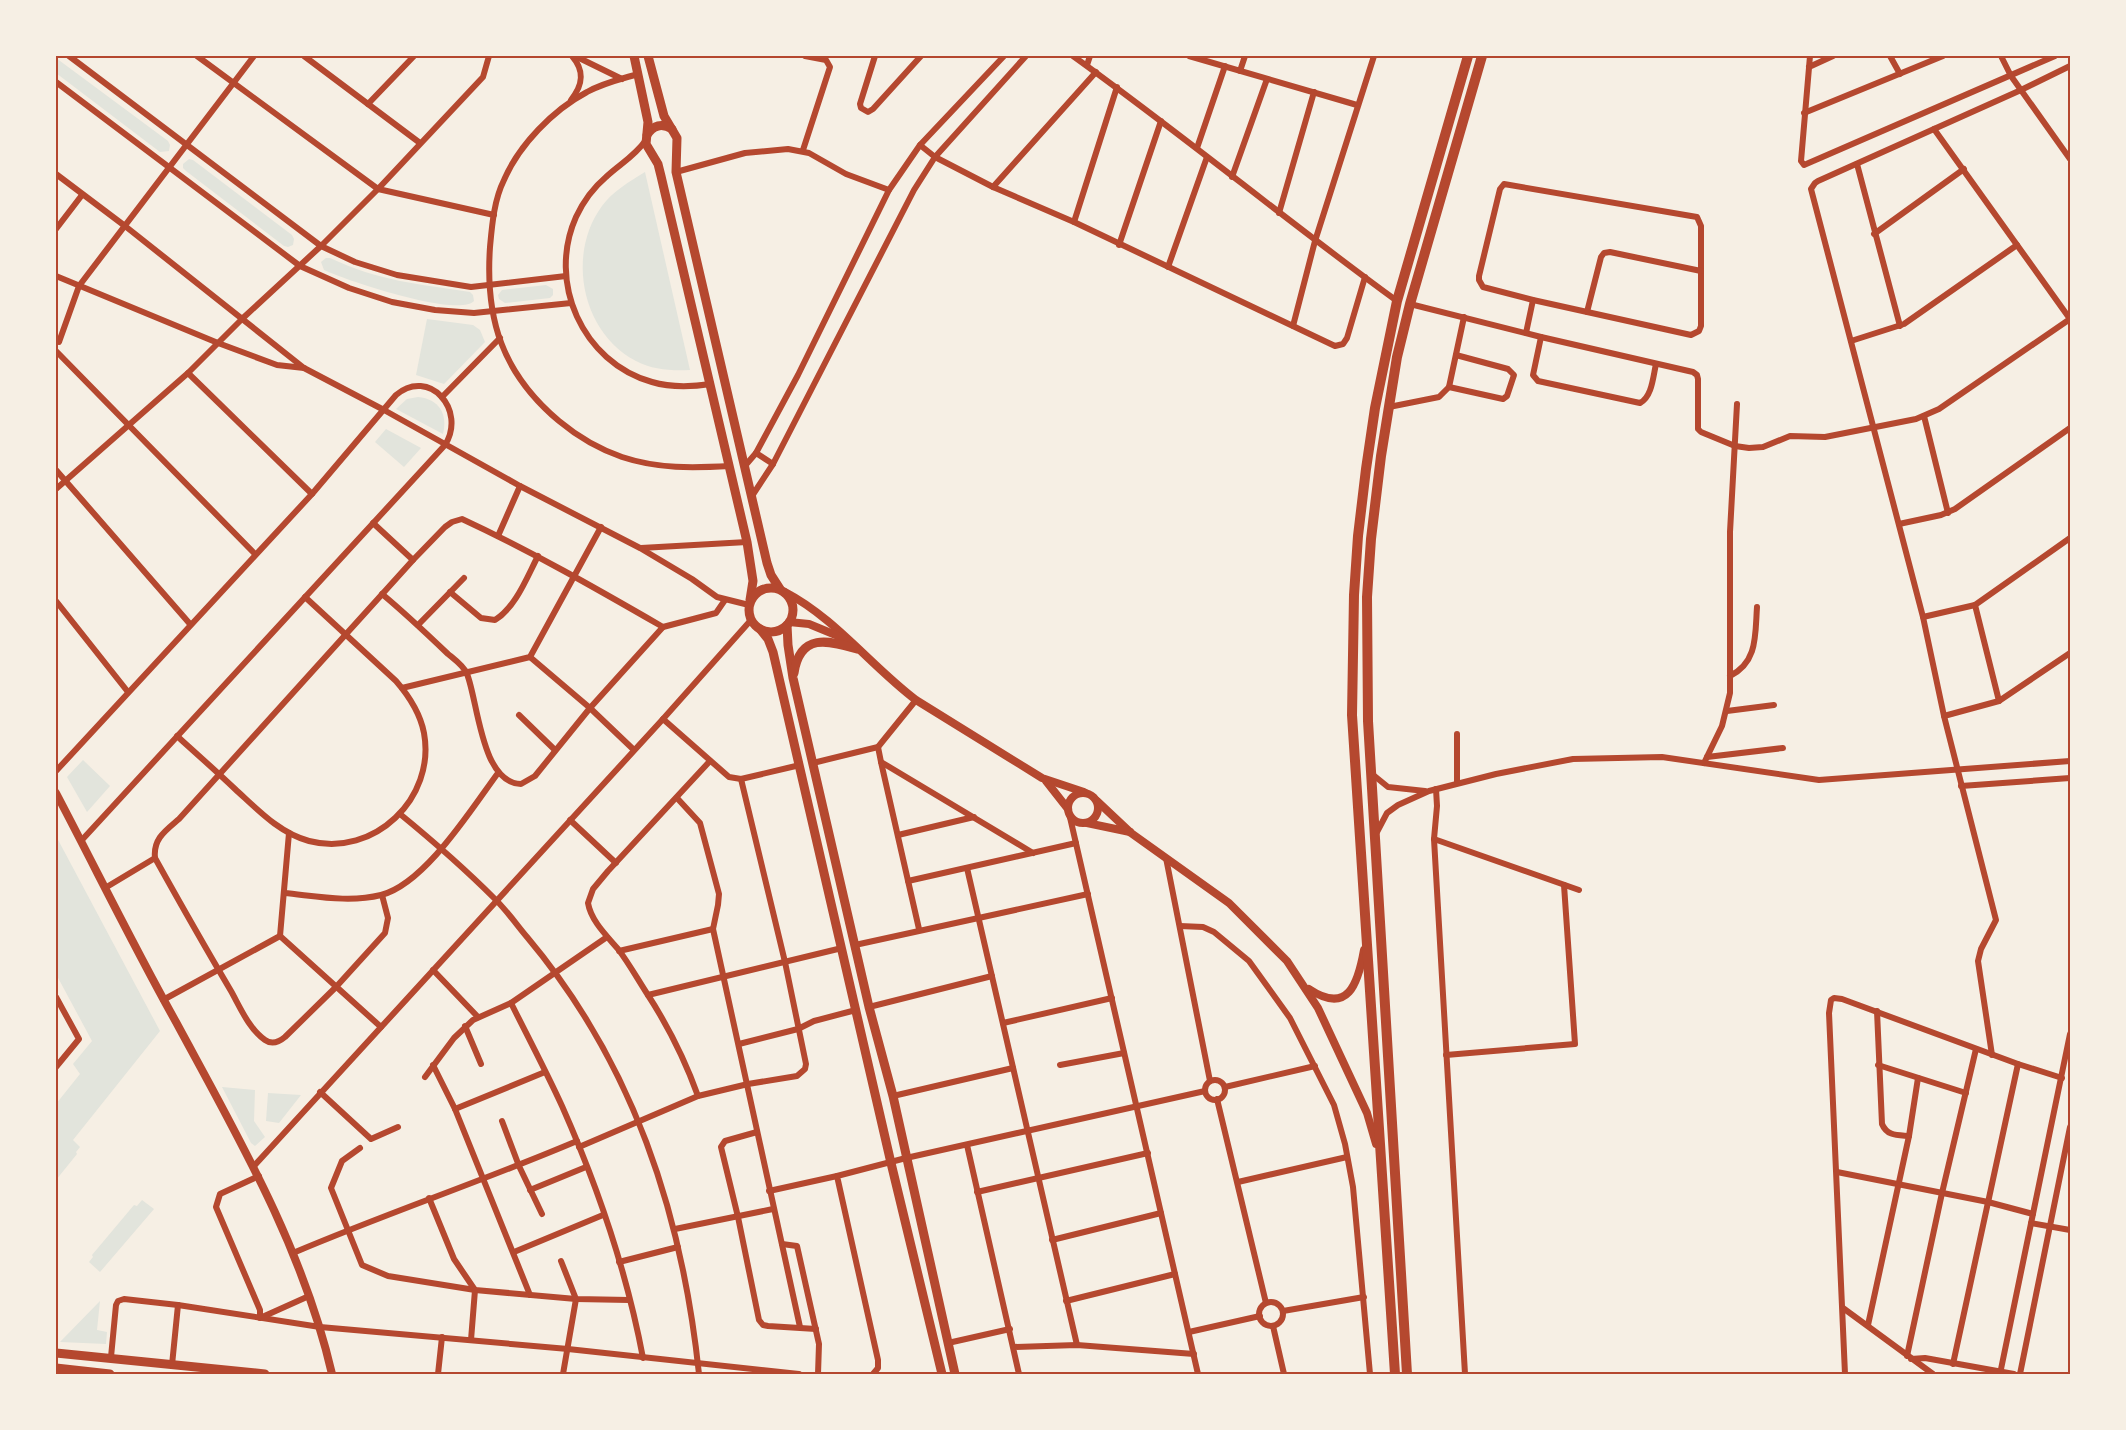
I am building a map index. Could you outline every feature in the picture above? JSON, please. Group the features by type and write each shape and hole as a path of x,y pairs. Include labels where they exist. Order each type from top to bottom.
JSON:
{"highway":[{"path":"1395,1374 1352,715 1354,595 1366,469 1375,408 1397,301 1468,56"},
{"path":"1407,1374 1368,710 1367,597 1371,539 1388,408 1410,304 1482,56"}],"main road":[{"path":"634,56 648,122 646,137 661,176 747,542 753,580 749,602 751,620 768,639 773,652 942,1374"},
{"path":"648,56 664,116 677,138 676,172 769,569 792,603 792,616 788,624 788,645 793,678 955,1374"},
{"path":"646,137 658,126 663,125 672,129"},
{"path":"651,153 662,157 672,153 675,148"},
{"path":"749,602 754,594 766,587 782,590"},
{"path":"760,629 774,632 788,624"},
{"path":"793,678 798,658 807,646 833,641 857,649"},
{"path":"56,1353 265,1374"},
{"path":"56,1368 75,1372 110,1374"}],"street":[{"path":"69,56 321,246 355,262 397,275 471,286 566,276"},
{"path":"197,56 378,189 494,215"},
{"path":"59,342 79,286 254,56"},
{"path":"304,56 420,143"},
{"path":"368,104 414,56"},
{"path":"56,489 188,373 378,189 483,77 489,56"},
{"path":"574,56 622,79"},
{"path":"567,105 579,89 581,81 581,71 574,56"},
{"path":"803,150 830,67 826,60 804,56"},
{"path":"875,56 860,104 861,108 868,112 921,56"},
{"path":"744,466 756,453 798,375 888,190 920,145 1004,56"},
{"path":"751,496 773,464 905,206 935,157 1026,56"},
{"path":"1073,56 1117,87 1397,301"},
{"path":"1087,65 1090,56"},
{"path":"1189,56 1357,105"},
{"path":"1240,71 1245,56"},
{"path":"1293,326 1316,241 1374,56"},
{"path":"1810,56 1801,161 1804,165 2055,56"},
{"path":"1809,67 1833,56"},
{"path":"1890,56 1900,74"},
{"path":"1804,113 1943,56"},
{"path":"2001,56 2011,76 2070,159"},
{"path":"1197,148 1225,66"},
{"path":"1992,1054 1978,961 1981,949 1996,920 1957,770 1923,617 1811,189 1818,181 2070,66"},
{"path":"993,187 1096,72"},
{"path":"638,74 586,92 567,105 549,119 513,162 503,181 494,215 489,256 493,312 500,338 514,373 534,398 563,424 590,442 619,456 653,465 686,468 730,466"},
{"path":"1232,177 1267,79"},
{"path":"56,82 300,266 349,288 392,302 435,310 474,313 571,303"},
{"path":"1074,222 1117,87"},
{"path":"1279,213 1314,92"},
{"path":"1119,244 1161,121"},
{"path":"1410,304 1540,337 1694,372 1697,375 1698,429 1735,446 1756,448 1790,436 1818,438 1924,416 1939,409 2070,319 1934,129"},
{"path":"646,137 632,156 605,177 582,205 568,239 566,276 571,303 588,338 604,355 623,369 637,377 666,386 711,384"},
{"path":"920,145 935,157 993,187 1074,222 1335,346 1343,344 1347,338 1365,277"},
{"path":"676,172 760,150 803,150 862,181 888,190"},
{"path":"632,156 645,152 651,153"},
{"path":"1168,267 1207,157"},
{"path":"1857,164 1900,326"},
{"path":"1874,234 1964,169"},
{"path":"56,174 304,368 520,486 640,548 725,600 749,602"},
{"path":"1504,184 1697,217 1701,226 1701,271 1701,326 1695,335 1533,300 1483,287 1479,280 1500,189 1504,184"},
{"path":"56,229 82,195"},
{"path":"1851,341 1900,326 2017,245"},
{"path":"1587,312 1604,253 1610,252 1701,271"},
{"path":"56,276 218,343 278,365 304,368"},
{"path":"1526,333 1533,300"},
{"path":"1388,408 1445,393 1449,387 1464,317"},
{"path":"1540,337 1533,375 1538,381 1640,403 1648,395 1656,364"},
{"path":"442,397 500,338"},
{"path":"56,351 255,554"},
{"path":"1449,387 1503,399 1507,396 1513,378 1513,372 1508,369 1456,355"},
{"path":"188,373 312,494"},
{"path":"56,771 312,494 403,389 424,387 435,391 442,397 450,408 452,419 452,430 445,445 81,841"},
{"path":"1706,760 1727,711 1730,676 1730,532 1737,404"},
{"path":"1924,416 1948,513"},
{"path":"1899,524 1948,513 1963,505 2070,428"},
{"path":"756,453 773,464"},
{"path":"56,470 190,624"},
{"path":"498,536 520,486"},
{"path":"382,895 388,918 385,933 336,987 285,1037 270,1043 257,1032 246,1017 155,858 155,846 157,839 178,819 413,560 445,527 457,519 462,519 538,556 663,627"},
{"path":"373,523 413,560"},
{"path":"402,688 530,657 601,527"},
{"path":"1923,617 1975,605 2070,538"},
{"path":"640,548 747,542"},
{"path":"450,592 481,618 495,620 504,613 538,556"},
{"path":"418,625 464,578"},
{"path":"782,590 816,610 916,700 1042,778 1089,794 1131,832 1236,909 1287,961 1318,1008 1367,1113 1381,1160"},
{"path":"382,594 466,671 483,740 498,772 515,784 526,783 535,776 590,708 663,627 716,613 725,600"},
{"path":"177,736 272,822 289,833 310,841 324,844 352,842 378,832 400,814 417,790 425,762 420,718 414,704 402,688 304,597"},
{"path":"56,601 128,692"},
{"path":"1975,605 1999,701"},
{"path":"1730,676 1742,670 1753,651 1757,607"},
{"path":"254,1166 751,620"},
{"path":"788,624 809,624 847,640"},
{"path":"1944,716 1999,701 2070,653"},
{"path":"530,657 590,708 634,750"},
{"path":"813,763 878,747 916,700"},
{"path":"1727,711 1774,705"},
{"path":"519,715 555,750"},
{"path":"663,719 732,779 741,779 800,765"},
{"path":"1457,734 1457,783"},
{"path":"878,747 919,929"},
{"path":"1706,760 1783,748"},
{"path":"1375,836 1387,813 1398,805 1433,790 1573,759 1662,757 1706,760 1819,780 2070,761"},
{"path":"698,1096 679,1051 648,994 607,937 589,908 588,898 615,863 710,761"},
{"path":"881,762 1033,853"},
{"path":"284,893 335,899 382,895 408,881 441,848 498,772"},
{"path":"1372,774 1380,782 1396,789 1433,790"},
{"path":"1042,778 1077,822 1131,832"},
{"path":"1961,786 2070,778"},
{"path":"293,1253 429,1198 640,1122 698,1096 748,1083 797,1076 802,1073 806,1064 786,962 741,779"},
{"path":"1433,790 1437,806 1434,839 1465,1374"},
{"path":"1084,792 1074,795 1068,811 1198,1374"},
{"path":"56,793 163,1000 259,1176 309,1296 332,1374"},
{"path":"677,798 696,817 703,830 718,894 713,928 800,1327"},
{"path":"1074,835 1078,828 1098,814 1097,801"},
{"path":"400,814 441,848 496,900 557,972 592,1028 640,1122 675,1229 693,1317 699,1374"},
{"path":"898,835 974,817"},
{"path":"570,820 615,863"},
{"path":"280,936 289,833"},
{"path":"1434,839 1579,890"},
{"path":"908,881 1076,843"},
{"path":"1166,856 1210,1081 1205,1091"},
{"path":"105,888 155,858"},
{"path":"968,868 1077,1346"},
{"path":"1446,1055 1575,1044 1564,885"},
{"path":"855,945 919,929 1088,894"},
{"path":"1180,926 1203,927 1214,932 1250,962 1290,1018 1334,1105 1353,1187 1370,1374"},
{"path":"619,951 713,928"},
{"path":"163,1000 280,936"},
{"path":"280,936 381,1027"},
{"path":"425,1077 465,1026 478,1017 511,1003 607,937"},
{"path":"1305,986 1322,998 1333,999 1350,992 1360,973 1366,939"},
{"path":"648,994 842,948"},
{"path":"433,970 478,1017"},
{"path":"869,1007 992,976"},
{"path":"56,997 79,1039 56,1067"},
{"path":"1003,1023 1112,998"},
{"path":"1845,1374 1831,1000 1838,998 1877,1011 2018,1064 2062,1078"},
{"path":"511,1003 546,1072 578,1144 619,1262 643,1358"},
{"path":"739,1044 798,1029 814,1021 856,1010"},
{"path":"1877,1011 1881,1117 1884,1129 1890,1134 1909,1136"},
{"path":"465,1026 481,1064"},
{"path":"2001,1374 2062,1078 2068,1063 2070,1034"},
{"path":"1909,1358 1942,1193 1976,1048"},
{"path":"1060,1065 1124,1053"},
{"path":"1953,1364 2018,1064"},
{"path":"433,1065 455,1109 530,1295"},
{"path":"1878,1065 1966,1093"},
{"path":"1225,1087 1315,1066"},
{"path":"892,1096 1013,1068"},
{"path":"455,1109 546,1072"},
{"path":"1868,1325 1909,1136 1918,1078"},
{"path":"1210,1081 1220,1081 1225,1087 1224,1094 1217,1100"},
{"path":"769,1191 1205,1091"},
{"path":"1205,1091 1210,1098 1217,1100"},
{"path":"320,1092 371,1139 398,1127"},
{"path":"1217,1100 1266,1303"},
{"path":"502,1121 519,1166 542,1214"},
{"path":"2020,1374 2070,1127"},
{"path":"757,1132 725,1141 720,1147 738,1216 760,1323 768,1326 816,1329"},
{"path":"967,1145 1019,1374"},
{"path":"360,1148 342,1161 331,1188 362,1265 388,1276 475,1290 576,1299 629,1300"},
{"path":"977,1192 1148,1153"},
{"path":"1238,1182 1347,1157"},
{"path":"530,1190 586,1167"},
{"path":"1837,1172 2033,1214"},
{"path":"259,1176 220,1194 216,1207 260,1310 260,1318"},
{"path":"837,1176 878,1360 878,1368 873,1374"},
{"path":"429,1198 454,1258 475,1290 471,1340"},
{"path":"675,1229 773,1209"},
{"path":"1052,1240 1161,1213"},
{"path":"514,1252 603,1215"},
{"path":"2031,1223 2070,1230"},
{"path":"782,1244 797,1246 819,1344 818,1374"},
{"path":"619,1262 678,1247"},
{"path":"561,1261 576,1299 563,1374"},
{"path":"1066,1301 1175,1274"},
{"path":"260,1318 309,1296"},
{"path":"1283,1311 1364,1297"},
{"path":"111,1357 118,1301 124,1299 320,1327 568,1349 799,1374"},
{"path":"1273,1326 1262,1321 1260,1316 1262,1306 1266,1303 1276,1303 1283,1311"},
{"path":"172,1365 178,1305"},
{"path":"1844,1308 1933,1374"},
{"path":"1273,1326 1281,1320 1283,1311"},
{"path":"1189,1332 1260,1316"},
{"path":"1273,1326 1284,1374"},
{"path":"948,1343 1010,1329"},
{"path":"438,1374 442,1337"},
{"path":"1014,1347 1077,1346 1194,1354"},
{"path":"1909,1358 1925,1358 2001,1374 2014,1374"}],"shaded area":[{"path":"56,58 168,141 169,151 160,152 56,73"},
{"path":"189,159 292,235 293,245 284,246 186,171 183,164"},
{"path":"645,172 690,370 669,370 649,366 636,361 618,348 603,332 592,313 585,291 583,269 585,247 591,226 602,206 611,196"},
{"path":"330,258 382,277 470,292 474,301 464,305 447,305 376,289 324,270 321,262"},
{"path":"546,285 553,289 553,295 550,298 505,303 499,299 498,295 502,290"},
{"path":"427,319 473,325 480,330 485,342 444,384 416,375"},
{"path":"418,397 431,401 440,409 444,420 443,434 396,409 407,399"},
{"path":"386,429 421,448 404,467 375,442"},
{"path":"83,760 110,786 87,812 67,777"},
{"path":"56,836 160,1031 73,1140 80,1147 56,1180 56,1104 80,1074 73,1064 92,1041 56,974"},
{"path":"222,1087 255,1090 254,1121 265,1137 255,1146 251,1143"},
{"path":"268,1093 301,1095 279,1123 266,1121"},
{"path":"142,1200 154,1209 100,1272 89,1262 92,1255 134,1205 137,1206"},
{"path":"100,1301 97,1330 107,1332 106,1344 60,1342"}]}
